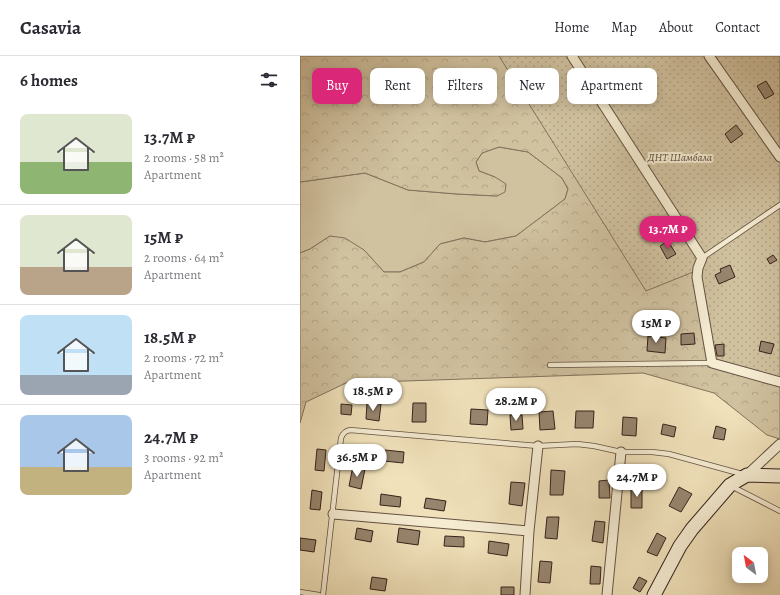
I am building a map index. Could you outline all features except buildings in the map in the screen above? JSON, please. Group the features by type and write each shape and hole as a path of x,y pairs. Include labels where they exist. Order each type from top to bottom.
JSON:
{"street":[{"path":"572,56 702,258 698,268 697,277 712,363 780,382"},
{"path":"709,56 780,157"},
{"path":"654,595 680,546 688,535 730,485 746,475 780,444"},
{"path":"525,595 529,532 538,446"},
{"path":"607,595 621,452"},
{"path":"746,475 780,476"},
{"path":"333,514 529,532"}],"lane":[{"path":"702,258 780,205"},
{"path":"550,365 712,363"},
{"path":"323,595 333,514 340,438 346,431 538,446 577,444 621,452 652,452 668,454 746,475"},
{"path":"730,485 780,511"},
{"path":"300,592 319,595"}],"green space":[{"path":"300,56 780,56 780,439 767,435 714,393 643,373 346,383 306,402 300,423 300,253 310,249 330,236 345,238 364,250 384,272 400,272 424,262 440,244 464,238 485,242 516,236 565,199 568,189 562,178 528,152 499,147 482,153 476,162 479,171 495,177 506,184 505,192 497,196 408,190 365,173 300,182"},
{"name":"ДНТ Шамбала","path":"499,56 780,56 780,384 709,363 693,272 646,291 529,104 559,104 559,68 507,68"},
{"path":"499,147 528,152 562,178 568,189 565,199 516,236 485,242 464,238 440,244 424,262 400,272 384,272 364,250 330,236 310,249 300,253 300,182 365,173 408,190 497,196 495,177 479,171 476,162 482,153"}]}
